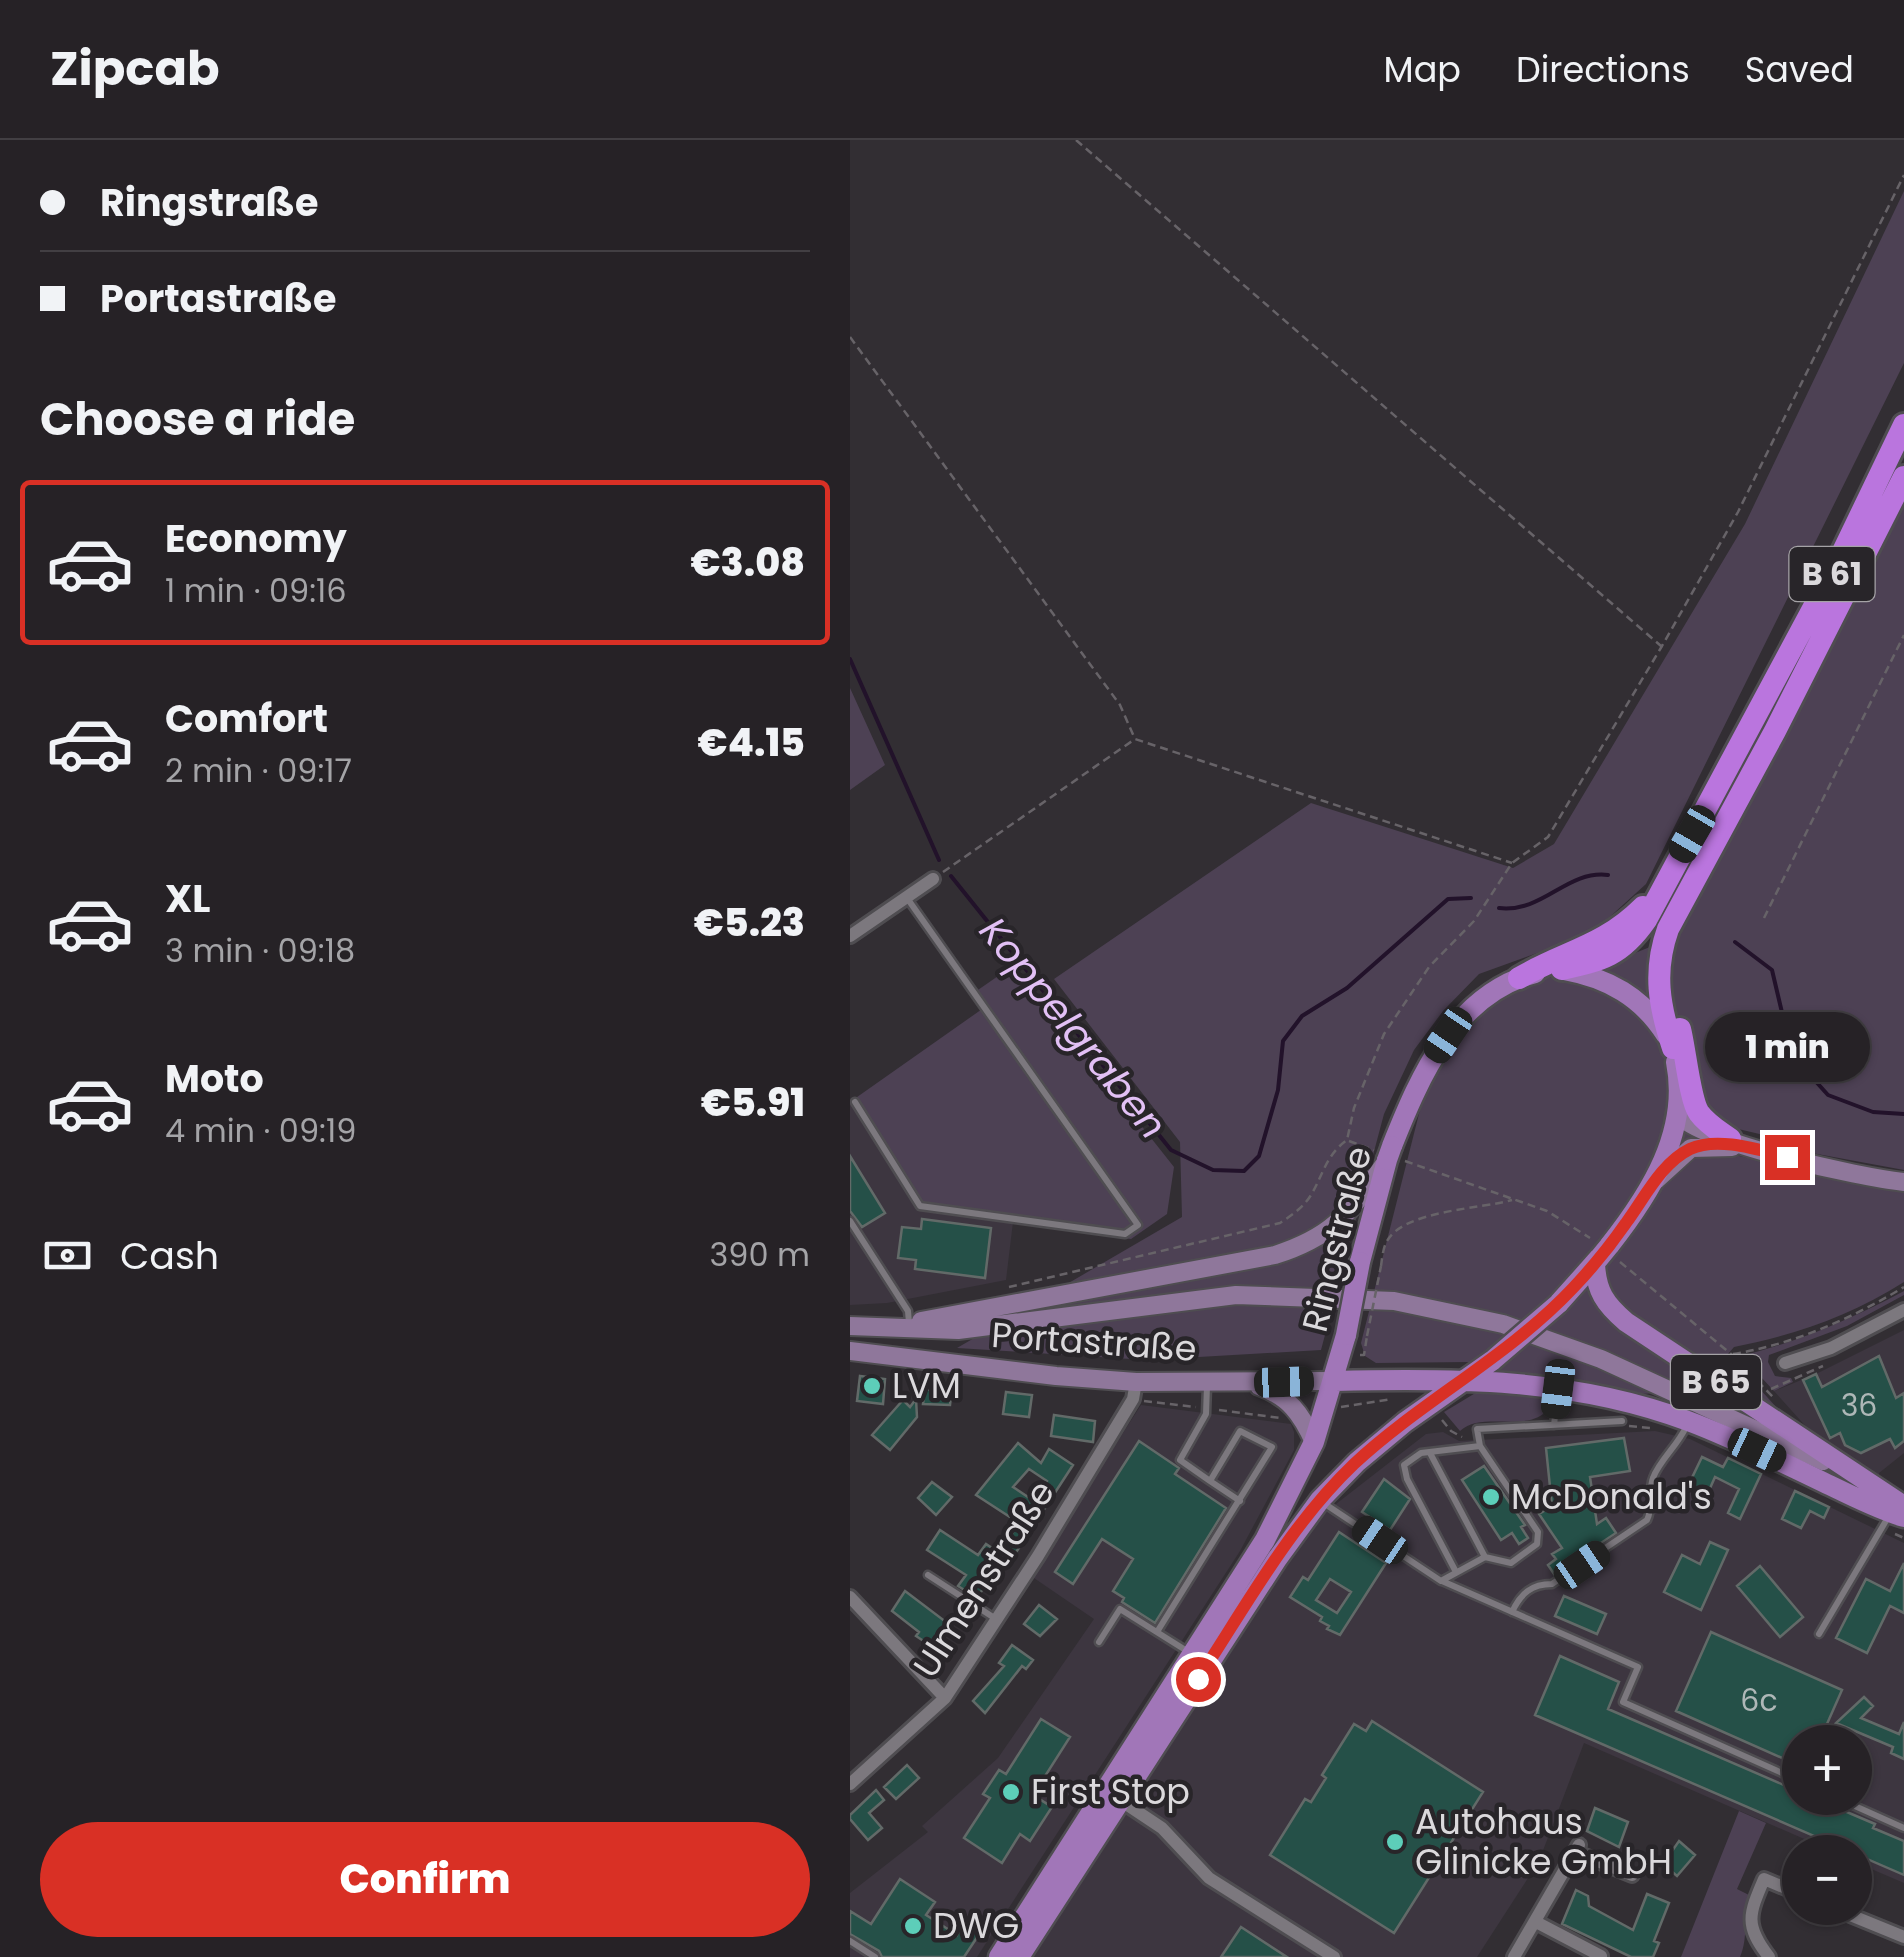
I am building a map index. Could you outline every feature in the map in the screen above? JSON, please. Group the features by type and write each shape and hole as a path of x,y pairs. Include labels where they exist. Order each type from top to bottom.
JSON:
{"highway":[{"name":"B 61","path":"1562,969 1594,962 1622,949 1646,920 1837,564 1904,425"},
{"name":"B 61","path":"1673,1048 1658,995 1661,952 1674,917 1904,477"},
{"path":"1519,978 1547,961 1610,936 1660,890"},
{"path":"1661,952 1688,1059 1693,1103 1706,1120 1740,1143"}],"main road":[{"name":"Ringstraße","path":"999,1957 1265,1540 1314,1442 1335,1380 1356,1336 1389,1154 1424,1074 1448,1035 1483,1000 1519,978 1562,969 1622,989 1655,1019 1673,1048"},
{"name":"B 61","path":"1020,1957 1276,1559 1320,1500 1378,1444 1493,1360 1558,1304 1604,1254 1652,1184 1668,1148 1678,1114 1679,1083 1673,1048"},
{"path":"1678,1114 1694,1128 1740,1143 1853,1174 1904,1182"},
{"path":"1652,1184 1692,1148 1740,1143"},
{"path":"881,1329 1256,1259 1299,1247 1333,1228 1346,1215 1389,1154"},
{"name":"B 65","path":"1604,1254 1598,1288 1602,1299 1626,1322 1864,1481 1899,1512"},
{"path":"850,1326 922,1332 982,1328 1236,1295 1394,1301 1503,1324 1601,1358 1864,1481"},
{"name":"Portastraße","path":"850,1351 1136,1382 1254,1384 1335,1380"},
{"name":"B 65","path":"1335,1380 1467,1379 1558,1389 1639,1404 1688,1421 1899,1512"},
{"path":"1254,1384 1276,1392 1297,1408 1314,1442"}],"street":[{"path":"850,936 934,878"},
{"path":"1785,1363 1831,1348 1904,1310"},
{"name":"Ulmenstraße","path":"850,1784 945,1698 1133,1399 1136,1382"},
{"path":"850,1597 945,1698"},
{"path":"1120,1800 1162,1828 1210,1878 1334,1957"},
{"path":"1514,1957 1577,1849 1632,1875"},
{"path":"1769,1957 1753,1936 1750,1920 1764,1878 1782,1886"},
{"path":"1536,1922 1602,1956"},
{"path":"1872,1924 1904,1937"}],"lane":[{"path":"855,1102 920,1206 1125,1234 1138,1225 906,897"},
{"path":"850,1221 908,1311 909,1323"},
{"path":"1207,1384 1206,1414 1180,1460 1240,1501"},
{"path":"1554,1425 1558,1389"},
{"path":"1441,1580 1484,1557 1511,1563 1537,1544 1538,1532 1480,1446 1477,1429 1622,1421"},
{"path":"1512,1612 1519,1596 1538,1584 1552,1584 1648,1520 1652,1480 1679,1443 1688,1421"},
{"path":"1157,1632 1272,1446 1240,1431 1210,1481"},
{"path":"1456,1572 1404,1474 1407,1461 1430,1453 1480,1446"},
{"path":"1430,1453 1484,1557"},
{"path":"1320,1500 1441,1580 1638,1667 1624,1702 1782,1773"},
{"path":"1819,1634 1899,1512"},
{"path":"928,1575 996,1620"},
{"path":"1099,1642 1120,1609 1192,1655"},
{"path":"1872,1814 1904,1828"},
{"path":"850,1941 875,1957"}],"path":[{"path":"1076,140 1662,646"},
{"path":"1001,1289 1280,1223 1299,1211 1312,1194 1325,1163 1347,1140 1354,1108 1384,1034 1429,967 1495,893 1512,863 1548,837 1662,646 1738,512 1904,175"},
{"path":"850,337 1120,705 1135,739 1512,863"},
{"path":"1764,918 1904,635"},
{"path":"934,878 1135,739"},
{"path":"1347,1140 1547,1211 1732,1354 1798,1338 1844,1320 1904,1287"},
{"path":"1356,1336 1370,1264 1386,1242 1408,1224 1514,1199"},
{"path":"1768,1390 1796,1379"}],"shaded area":[{"path":"1904,191 1904,363 1646,884 1592,933 1479,974 1443,1011 1414,1050 1384,1114 1321,1350 1147,1360 957,1348 1182,1217 1180,1142 1054,979 1311,803 1513,868 1554,844 1745,524"},
{"path":"1904,501 1904,1170 1801,1151 1772,1137 1730,1127 1715,1151 1904,1190 1904,1282 1843,1314 1779,1337 1734,1347 1728,1354 1798,1431 1769,1429 1696,1392 1637,1394 1573,1379 1498,1371 1469,1362 1376,1363 1365,1356 1361,1343 1423,1098 1457,1039 1490,1005 1532,981 1595,969 1680,935"},
{"path":"850,688 885,765 850,790"},
{"path":"1014,965 1174,1167 1167,1214 1131,1239 917,1209 850,1102 985,1007 975,992"},
{"path":"850,1102 917,1209 1013,1222 1006,1280 887,1303 850,1305"},
{"path":"1904,1291 1904,1295 1847,1326 1769,1355 1775,1376 1791,1378 1793,1382 1774,1391 1745,1360 1749,1354 1828,1327"},
{"path":"1904,1330 1904,1453 1879,1473 1879,1479 1810,1431 1774,1391"},
{"path":"1482,1389 1545,1395 1549,1408 1530,1420 1481,1422 1460,1431 1444,1412"},
{"path":"1141,1405 1291,1424 1294,1450 1240,1551 977,1957 850,1957 850,1893 928,1832 922,1826 998,1758 1094,1619 1031,1576"},
{"path":"1655,1431 1690,1439 1904,1543 1904,1883 1872,1869 1872,1835 1795,1835 1584,1743 1539,1861 1477,1957 1029,1957 1309,1525 1426,1434 1443,1432 1459,1441"},
{"path":"1739,1811 1766,1823 1737,1889 1751,1896 1740,1957 1681,1957"}],"building":[{"path":"850,1156 885,1213 862,1227 850,1211"},
{"path":"922,1219 991,1228 985,1278 915,1269 916,1260 898,1258 902,1227 921,1229"},
{"path":"1879,1356 1896,1398 1904,1393 1904,1441 1895,1448 1890,1439 1861,1453 1845,1445 1840,1433 1830,1438 1803,1380 1816,1374 1822,1387"},
{"name":"LVM","path":"860,1376 885,1379 883,1404 857,1401"},
{"path":"930,1383 952,1386 950,1405 923,1404"},
{"path":"1006,1392 1032,1395 1029,1417 1003,1414"},
{"path":"916,1399 917,1417 890,1450 872,1435 903,1400 910,1407"},
{"path":"1054,1415 1095,1421 1093,1442 1051,1436"},
{"path":"1624,1438 1630,1471 1590,1477 1597,1524 1606,1518 1616,1533 1554,1574 1548,1565 1556,1559 1552,1554 1562,1548 1539,1514 1552,1506 1546,1448"},
{"path":"1139,1441 1179,1468 1175,1474 1226,1508 1155,1623 1122,1602 1124,1598 1113,1591 1133,1559 1102,1539 1073,1584 1055,1572"},
{"path":"1018,1443 1041,1463 1049,1449 1073,1465 1011,1560 1000,1552 1019,1523 976,1495","holes":["1029,1469 1047,1481 1034,1501 1013,1487"]},
{"path":"1702,1457 1723,1467 1728,1458 1761,1474 1740,1519 1728,1513 1739,1489 1715,1477 1707,1495 1688,1486"},
{"name":"McDonald's","path":"1484,1466 1525,1525 1521,1527 1528,1538 1519,1544 1512,1533 1501,1540 1462,1480"},
{"path":"1384,1479 1410,1499 1390,1530 1362,1512"},
{"path":"932,1482 952,1497 936,1515 918,1498"},
{"path":"1795,1491 1829,1507 1824,1518 1810,1511 1801,1528 1782,1519"},
{"path":"940,1530 978,1555 986,1544 1004,1556 977,1598 958,1586 966,1575 927,1550"},
{"path":"1339,1532 1386,1563 1340,1635 1327,1629 1329,1626 1320,1621 1322,1617 1290,1597 1303,1577 1308,1580","holes":["1330,1579 1351,1592 1337,1613 1316,1600"]},
{"path":"1710,1542 1728,1550 1701,1610 1664,1592 1682,1555 1700,1564"},
{"path":"1904,1563 1904,1613 1890,1606 1867,1653 1836,1638 1866,1579 1890,1591"},
{"path":"1760,1566 1803,1617 1780,1637 1737,1586"},
{"path":"905,1591 950,1625 937,1650 916,1636 919,1632 892,1611"},
{"path":"1564,1596 1606,1614 1597,1634 1555,1616"},
{"path":"1039,1605 1057,1619 1040,1636 1024,1624"},
{"path":"1711,1632 1842,1690 1827,1725 1782,1725 1782,1758 1676,1711"},
{"path":"1012,1645 1033,1660 1026,1669 1022,1666 985,1713 973,1701 1004,1666 999,1663"},
{"path":"1560,1656 1619,1682 1608,1709 1782,1784 1782,1815 1854,1815 1904,1841 1904,1875 1872,1861 1872,1835 1812,1835 1535,1715"},
{"path":"1864,1697 1873,1706 1861,1718 1899,1734 1904,1722 1904,1759 1891,1753 1893,1747 1872,1738 1872,1725 1836,1723"},
{"path":"1041,1719 1070,1737 1033,1795 1052,1807 1030,1841 1020,1834 1002,1863 964,1838 990,1798 983,1794 999,1770 1006,1774"},
{"path":"1372,1721 1483,1792 1394,1933 1270,1855 1305,1799 1311,1802 1326,1778 1322,1775 1354,1724 1366,1731"},
{"path":"907,1765 919,1778 896,1799 884,1787"},
{"path":"876,1790 884,1800 869,1813 882,1828 868,1840 850,1815"},
{"path":"1595,1808 1628,1822 1619,1847 1587,1831"},
{"path":"1679,1841 1695,1855 1677,1876 1663,1864"},
{"path":"900,1879 935,1902 926,1915 957,1935 964,1923 980,1933 964,1957 882,1957 879,1951 850,1934 850,1911 871,1924"},
{"path":"1576,1890 1588,1896 1589,1906 1633,1930 1647,1894 1669,1903 1654,1941 1659,1943 1653,1957 1631,1957 1562,1924"},
{"path":"1241,1927 1287,1957 1221,1957"}],"waterway":[{"name":"Koppelgraben","path":"850,659 939,860"},
{"name":"Koppelgraben","path":"1499,908 1529,904 1580,879 1608,875"},
{"name":"Koppelgraben","path":"951,876 1171,1150 1213,1170 1244,1171 1259,1156 1278,1090 1283,1041 1302,1016 1347,988 1448,899 1471,898"},
{"name":"Koppelgraben","path":"1735,942 1772,970 1792,1055 1828,1095 1873,1112 1904,1114"}],"place":[{"name":"LVM","path":"872,1386"},
{"name":"McDonald's","path":"1491,1497"},
{"name":"First Stop","path":"1011,1792"},
{"name":"Autohaus Glinicke GmbH","path":"1395,1842"},
{"name":"DWG","path":"913,1926"}],"route":[{"path":"1198,1679 1276,1559 1337,1481 1405,1422 1538,1323 1595,1263 1652,1184 1684,1153 1710,1145 1750,1148 1787,1157"}]}
